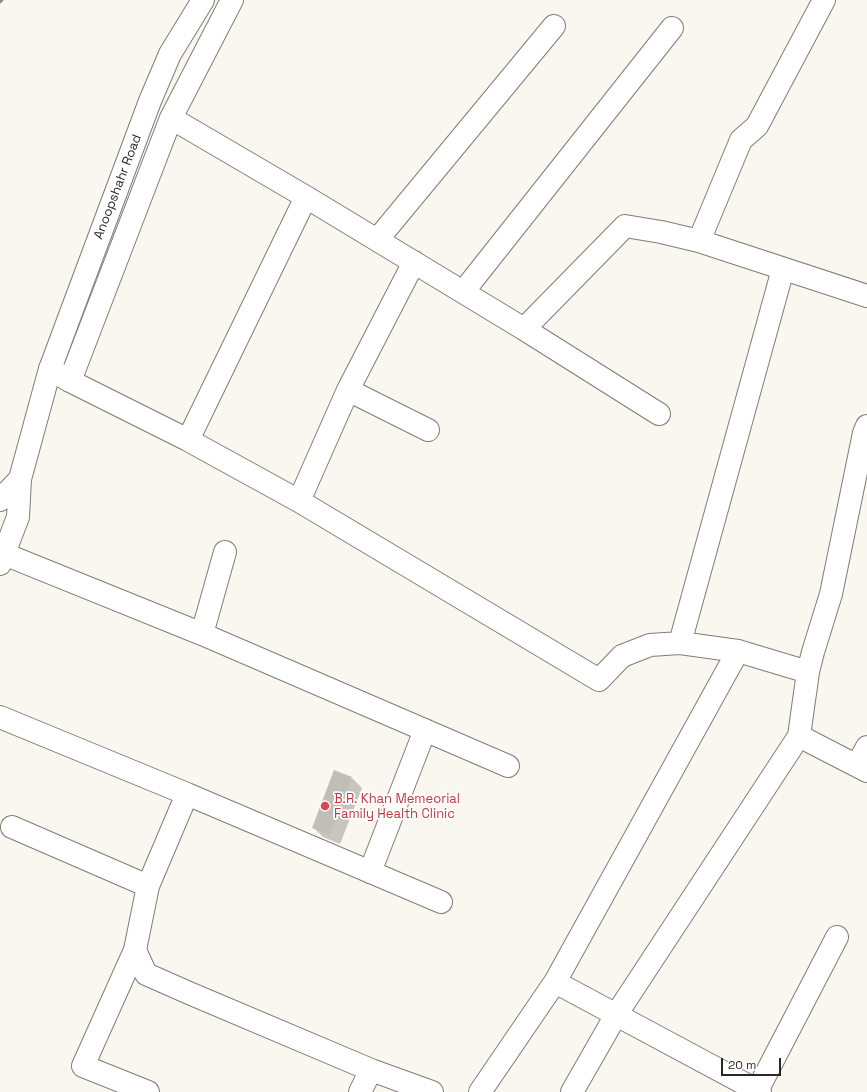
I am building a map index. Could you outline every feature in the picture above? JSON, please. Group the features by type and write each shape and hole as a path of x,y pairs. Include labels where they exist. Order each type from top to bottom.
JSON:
{"street":[{"path":"70,381 171,118 232,0"},
{"path":"699,241 741,140 757,126 824,0"},
{"name":"Anoopshahr Road","path":"2,559 18,518 20,479 50,369 150,101 170,54 199,5"},
{"path":"377,240 554,26"},
{"path":"463,292 672,28"},
{"path":"171,118 306,196 524,329 659,414"},
{"path":"188,440 306,196"},
{"path":"524,329 625,226 661,232 699,241 867,296"},
{"path":"299,501 348,390 414,262"},
{"path":"680,643 783,269"},
{"path":"50,369 70,381 188,440 299,501 599,680 622,656 650,645 680,643 738,651 808,672"},
{"path":"348,390 428,430"},
{"path":"572,1092 616,1015 799,736 808,672 831,594 864,433 867,426"},
{"path":"0,500 20,479"},
{"path":"202,634 225,552"},
{"path":"2,559 202,634 508,766"},
{"path":"480,1092 555,982 738,651"},
{"path":"0,717 187,794 441,902"},
{"path":"370,872 425,730"},
{"path":"799,736 864,761"},
{"path":"148,1092 83,1066 135,950 148,886 187,794"},
{"path":"12,827 148,886"},
{"path":"555,982 758,1091 837,937"},
{"path":"135,950 146,974 371,1070 432,1092"},
{"path":"360,1092 371,1070"}],"building":[{"path":"334,770 352,777 330,835 312,828"}],"place":[{"name":"B.R. Khan Memeorial Family Health Clinic","path":"325,806"}]}
